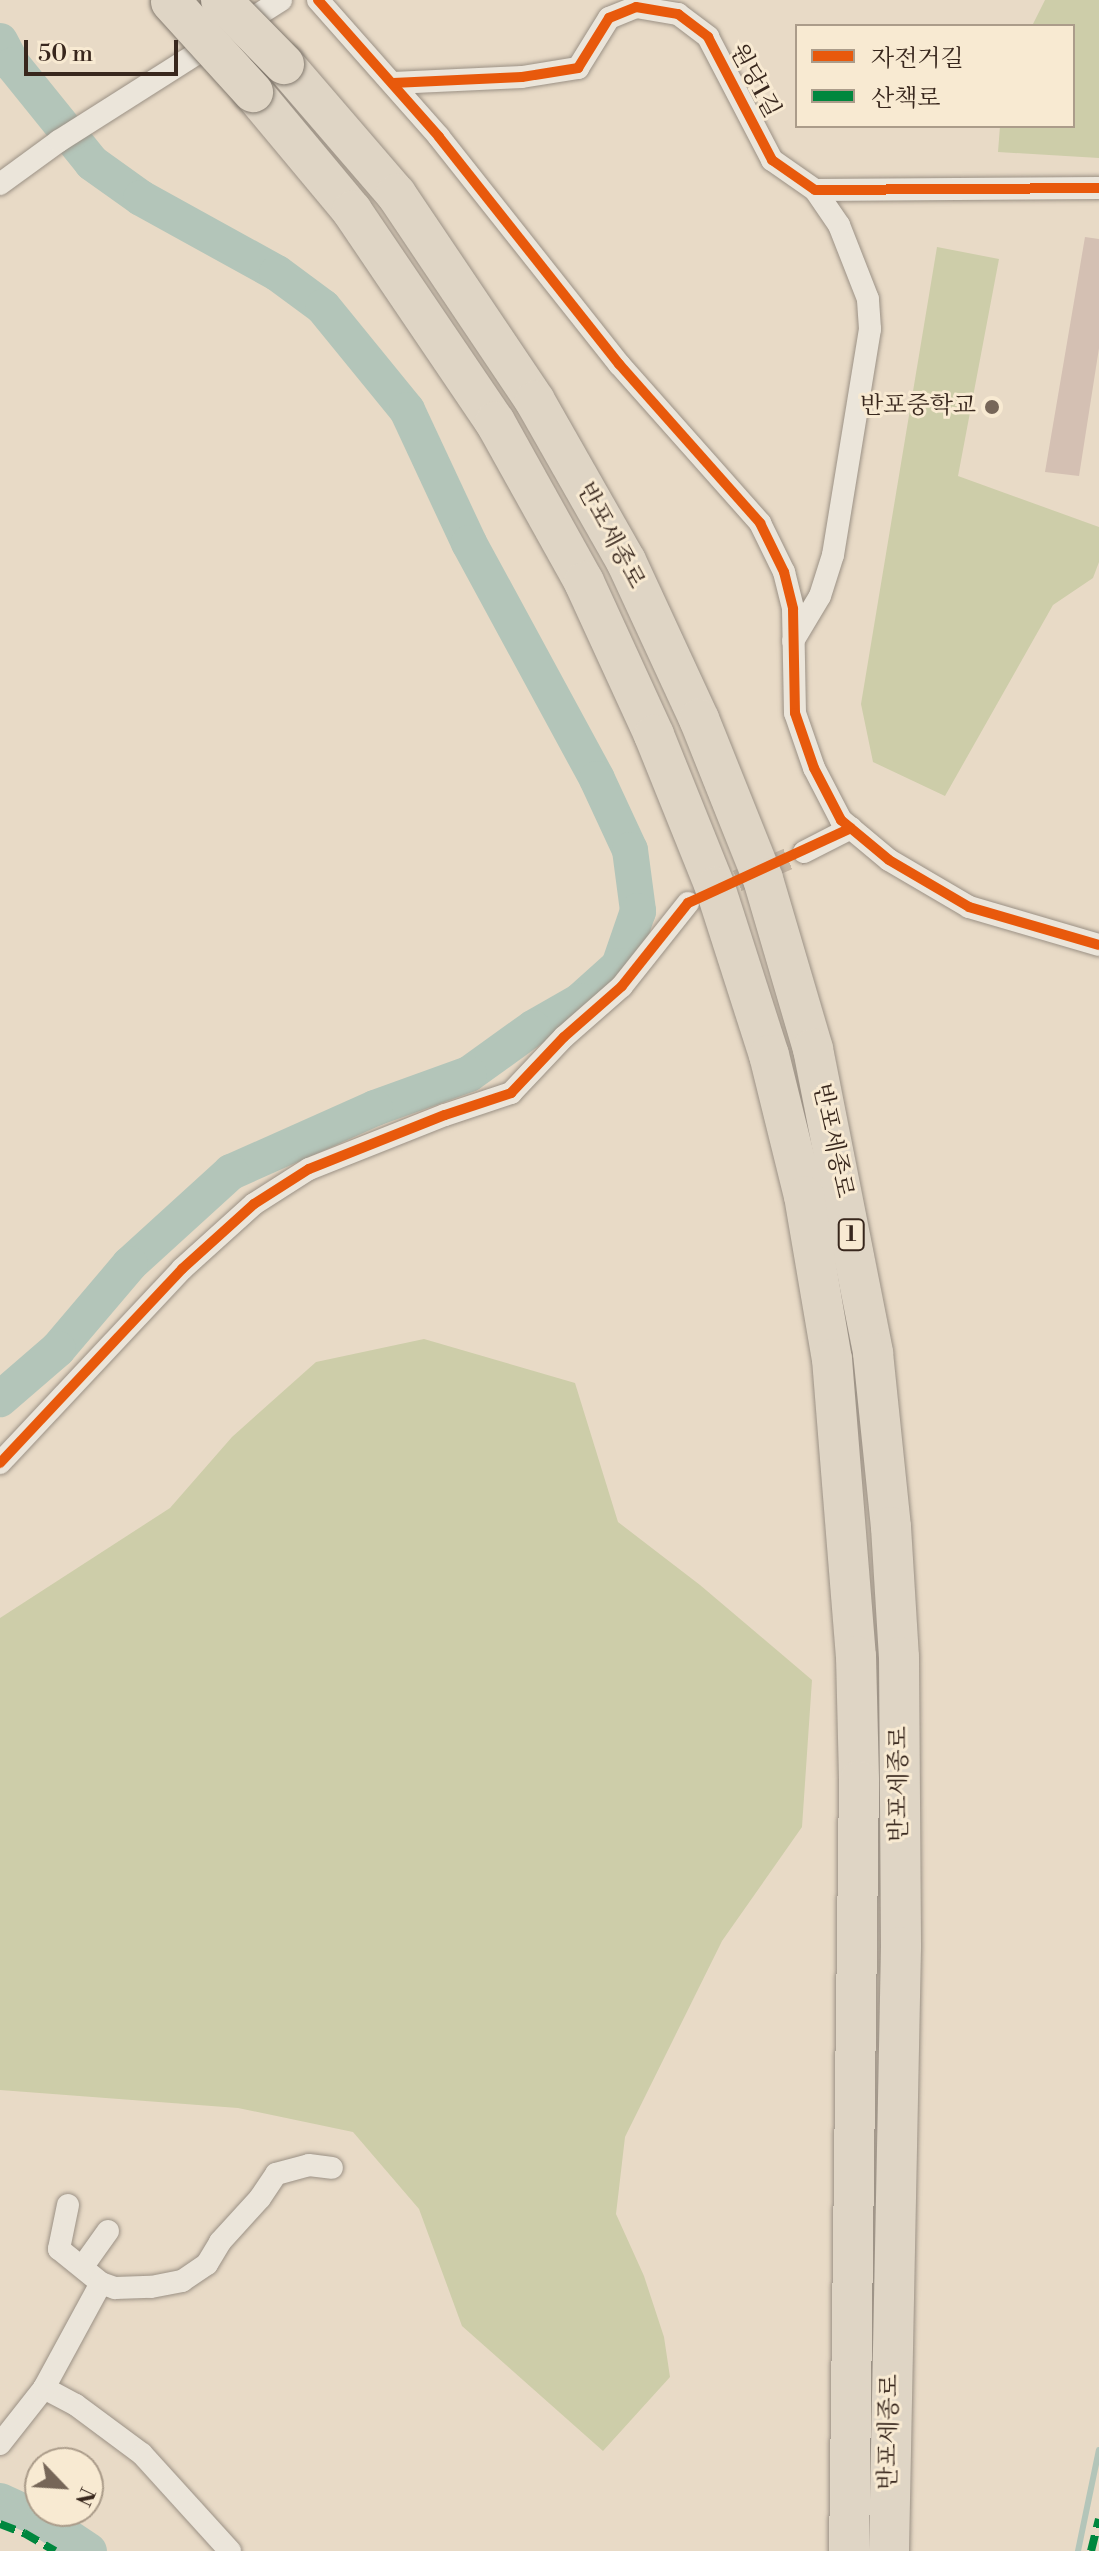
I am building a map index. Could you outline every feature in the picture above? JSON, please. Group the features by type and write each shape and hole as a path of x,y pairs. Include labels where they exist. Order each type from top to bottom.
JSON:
{"highway":[{"name":"반포세종로","path":"221,0 284,64 396,194 535,401 626,561 699,719 763,879 813,1049 873,1353 891,1527 899,1657 901,1947 889,2551"},
{"name":"반포세종로","path":"170,1 253,92 370,237 495,422 584,582 654,735 715,887 769,1055 804,1196 832,1359 856,1656 859,1781 849,2551"}],"street":[{"path":"0,184 59,141 281,0"},
{"path":"318,0 393,83 619,364 760,523 784,572 793,609 795,713 814,768 841,820 889,860 969,907 1099,945"},
{"name":"원당1길","path":"393,83 522,77 578,68 609,18 636,7 678,14 708,37 772,160 815,190"},
{"path":"815,190 1099,188"},
{"path":"792,642 820,596 833,555 870,329 868,299 845,240 815,190"},
{"path":"804,852 851,828"},
{"path":"0,1463 182,1269 254,1204 309,1169 445,1115 511,1093 564,1037 622,986 688,903"},
{"path":"68,2205 59,2249 101,2283 115,2288 182,2281 207,2264 220,2242 260,2198 276,2174 309,2165 332,2168"},
{"path":"83,2266 108,2231"},
{"path":"0,2444 44,2388 101,2283"},
{"path":"44,2388 76,2405 142,2454 230,2551"}],"green space":[{"path":"1045,0 1099,0 1099,158 998,152 1000,128 1075,128 1075,24 1033,24"},
{"path":"937,247 999,259 958,476 1099,527 1099,562 1093,578 1053,605 945,796 873,762 861,704"},
{"path":"424,1339 575,1383 618,1522 700,1585 812,1680 802,1827 722,1941 625,2137 616,2214 644,2276 664,2337 670,2377 603,2451 462,2326 419,2209 353,2132 238,2108 0,2090 0,1618 170,1508 232,1437 316,1362"}],"building":[{"path":"1085,237 1099,239 1099,348 1079,476 1045,472"}],"waterway":[{"path":"0,41 13,65 92,163 141,198 277,273 323,307 407,410 469,543 597,779 630,850 638,911 619,966 580,1001 533,1028 469,1074 375,1108 231,1172 130,1264 58,1349 0,1399"},
{"path":"1078,2551 1099,2450"},
{"path":"0,2501 44,2521 89,2551"}],"tunnel":[{"path":"707,894 804,852"}],"marked path":[{"path":"1091,2551 1099,2519"},
{"path":"0,2524 24,2533 55,2551"}],"cycle path":[{"path":"318,0 439,137 619,364 760,523 784,572 793,609 795,713 814,768 841,820 889,860 969,907 1099,945"},
{"path":"393,83 522,77 578,68 609,18 636,7 678,14 708,37 772,160 815,190 1099,188"},
{"path":"0,1463 182,1269 254,1204 309,1169 445,1115 511,1093 564,1037 622,986 688,903 851,828"}],"place":[{"name":"반포중학교","path":"992,407"}]}
